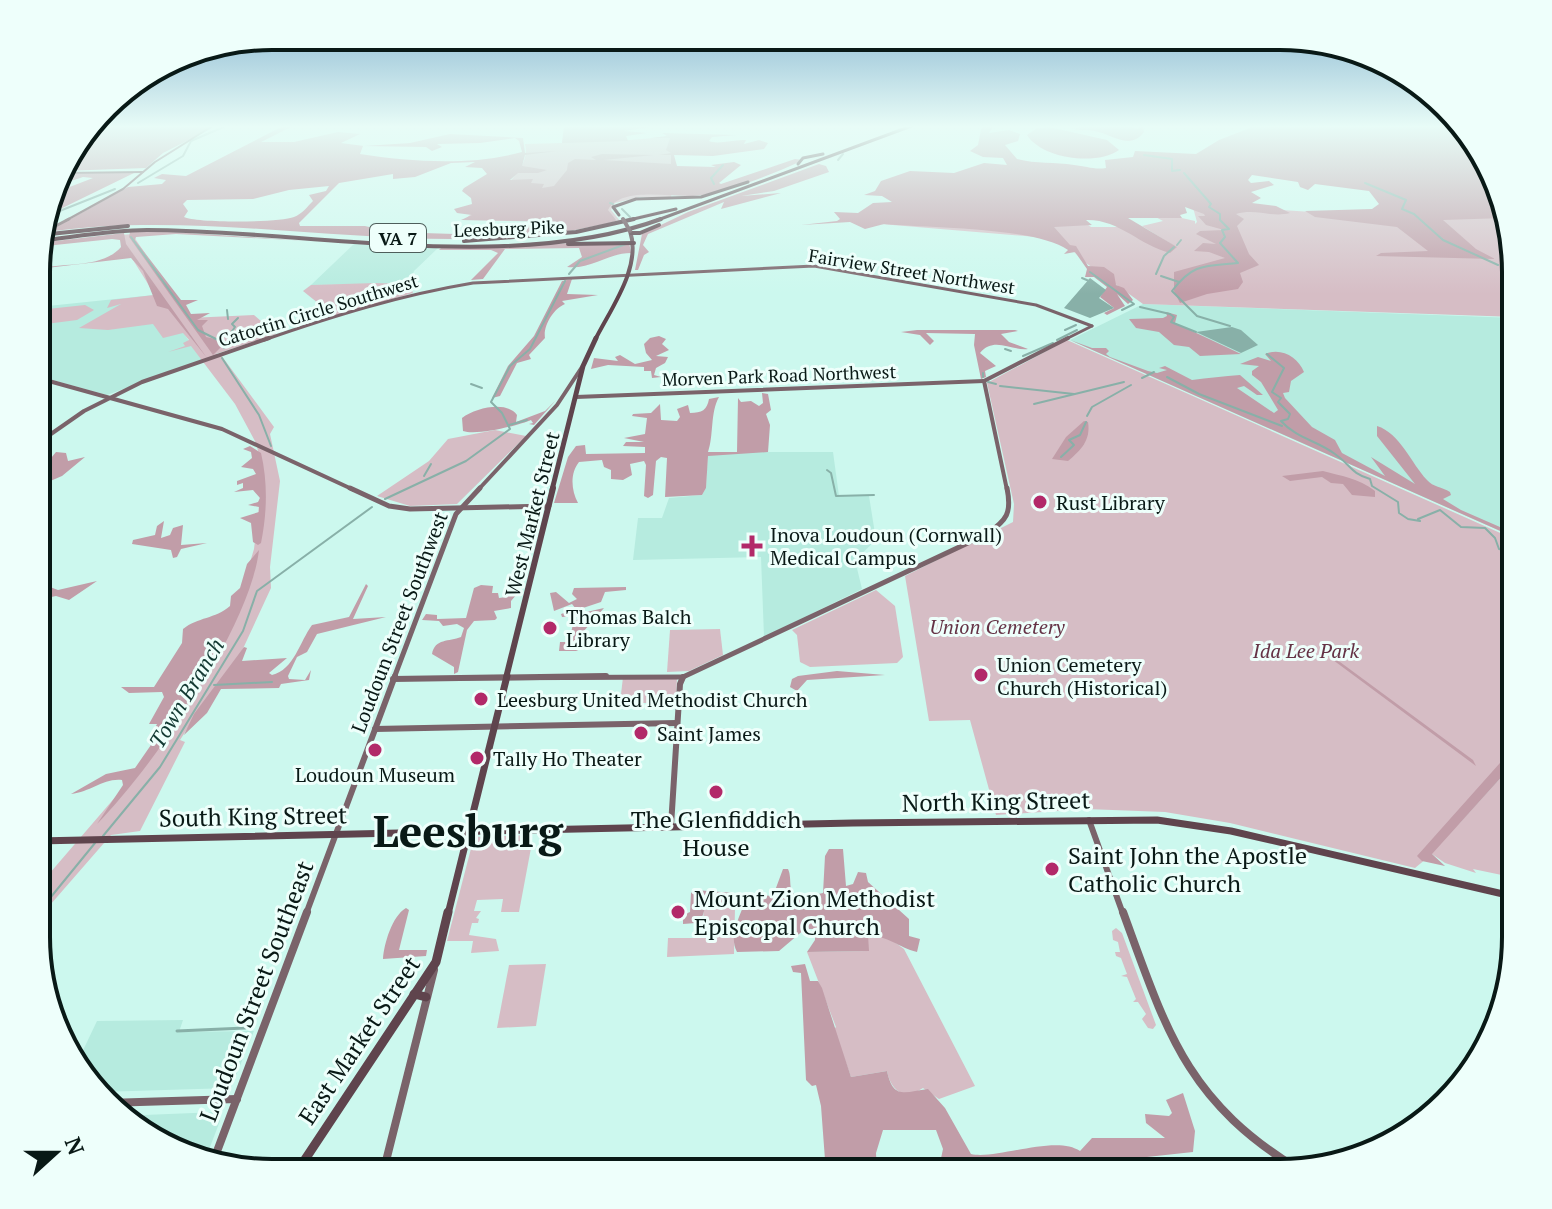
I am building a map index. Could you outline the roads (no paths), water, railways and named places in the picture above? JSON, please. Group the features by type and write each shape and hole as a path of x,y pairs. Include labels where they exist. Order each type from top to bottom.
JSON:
{"highway":[{"path":"639,226 752,181"},
{"name":"Leesburg Pike","path":"53,236 156,230 514,245 588,237 639,226 763,181"},
{"name":"Leesburg Pike","path":"53,235 135,226 477,240 568,233 649,217 748,182"},
{"path":"621,217 613,207 628,200 693,198 748,182"},
{"path":"621,217 616,208 631,201 653,200 664,205 663,211 649,217"},
{"path":"631,232 640,233 689,209"},
{"path":"514,245 635,244 640,233"}],"main road":[{"path":"621,217 635,244"},
{"name":"West Market Street","path":"469,832 583,366 627,274 635,244"},
{"name":"North King Street","path":"469,832 671,826 1157,820 1231,831 1502,894"},
{"name":"South King Street","path":"50,841 469,832"},
{"name":"East Market Street","path":"305,1159 436,962 469,832"},
{"path":"414,994 426,997"}],"street":[{"path":"55,225 132,181"},
{"name":"Fairview Street Northwest","path":"627,274 822,267 1036,305 1092,326 984,381"},
{"name":"Catoctin Circle Southwest","path":"50,435 108,397 142,382 341,314 419,292 483,281 627,274"},
{"name":"Loudoun Street Southwest","path":"336,833 460,508 567,393 583,366"},
{"path":"50,381 237,434 381,504 410,509 550,506"},
{"path":"671,826 680,684 683,677 987,534 1006,521 1011,511 1009,497 984,381"},
{"name":"Morven Park Road Northwest","path":"567,393 984,381"},
{"path":"393,679 683,677"},
{"path":"375,729 677,723"},
{"path":"1089,820 1161,1017 1186,1066 1212,1102 1234,1125 1281,1159"},
{"name":"Loudoun Street Southeast","path":"217,1152 336,833"},
{"path":"386,1159 436,962"},
{"path":"124,1102 237,1099"}],"water":[{"path":"1090,278 1106,290 1099,298 1114,308 1090,318 1064,308"},
{"path":"1232,327 1241,330 1258,345 1241,353 1196,332"}],"waterway":[{"path":"1191,181 1229,229 1222,230 1225,237 1220,243 1238,263 1200,268 1187,275 1172,291 1197,316 1230,326"},
{"path":"1365,183 1406,200 1402,209 1414,214 1443,240 1498,265"},
{"path":"59,211 115,189"},
{"path":"622,209 630,217"},
{"path":"131,237 198,330 226,344"},
{"path":"1177,245 1181,240"},
{"name":"Town Branch","path":"569,274 580,261 626,244"},
{"path":"1156,274 1164,256 1174,247"},
{"path":"1090,272 1134,304 1122,310"},
{"path":"1161,276 1179,282"},
{"path":"1082,278 1089,281"},
{"name":"Town Branch","path":"385,499 466,461 510,429 502,413 491,402 510,366 530,349 565,281"},
{"path":"1140,307 1170,314 1174,317 1171,322 1196,332"},
{"path":"227,310 228,319"},
{"path":"224,348 235,338 230,334 235,327 232,324 238,318"},
{"path":"1065,330 1076,325"},
{"path":"1057,340 1077,330"},
{"path":"1023,356 1053,343"},
{"path":"1005,349 1011,351"},
{"path":"1267,354 1284,368 1272,392 1281,398 1278,402 1290,414 1288,419 1281,421 1287,427 1370,479 1372,486 1398,502 1399,513 1408,519 1420,521 1418,519 1440,510 1461,527 1485,528 1502,550"},
{"path":"222,358 259,415 271,446"},
{"path":"1142,378 1154,372"},
{"path":"1167,377 1199,394 1282,426"},
{"path":"988,382 996,384"},
{"path":"1034,404 1124,382"},
{"path":"471,384 482,388"},
{"path":"1087,416 1092,407 1131,385"},
{"path":"1000,386 1074,394"},
{"path":"509,425 527,420"},
{"path":"1061,457 1074,445 1069,440 1080,435 1086,422"},
{"path":"424,476 431,464"},
{"path":"827,470 831,473 836,496 874,495"},
{"name":"Town Branch","path":"103,836 160,767 243,631 257,591 372,507"},
{"path":"214,685 272,682"},
{"name":"Town Branch","path":"50,898 95,843"},
{"path":"177,1031 245,1028"}],"place":[{"name":"Rust Library","path":"1040,502"},
{"name":"Inova Loudoun (Cornwall) Medical Campus","path":"752,546"},
{"name":"Thomas Balch Library","path":"550,628"},
{"name":"Union Cemetery Church (Historical)","path":"981,675"},
{"name":"Leesburg United Methodist Church","path":"481,699"},
{"name":"Saint James","path":"641,733"},
{"name":"Loudoun Museum","path":"375,750"},
{"name":"Tally Ho Theater","path":"477,758"},
{"name":"The Glenfiddich House","path":"716,792"},
{"name":"Saint John the Apostle Catholic Church","path":"1052,869"},
{"name":"Mount Zion Methodist Episcopal Church","path":"678,912"}],"district":[{"name":"Leesburg","path":"468,830"}],"park label":[{"name":"Union Cemetery","path":"997,626"},
{"name":"Ida Lee Park","path":"1306,650"}]}
